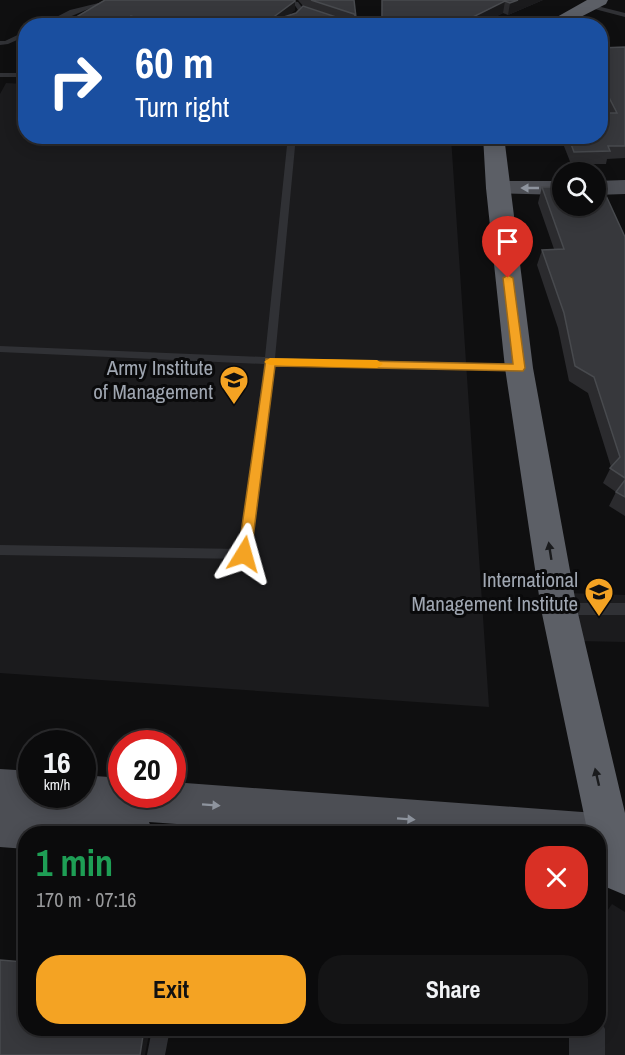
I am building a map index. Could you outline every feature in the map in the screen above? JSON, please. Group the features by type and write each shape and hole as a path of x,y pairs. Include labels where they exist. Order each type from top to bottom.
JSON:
{"highway":[{"path":"565,18 594,3"},
{"path":"494,144 519,368 559,609 602,826"}],"main road":[{"path":"497,188 552,188"},
{"path":"606,188 625,188"},
{"path":"0,790 18,791"},
{"path":"96,798 352,826"},
{"path":"0,826 18,827"}],"street":[{"path":"587,1036 587,1055"}],"lane":[{"path":"70,0 77,8"},
{"path":"58,18 77,8 95,3 125,0"},
{"path":"286,0 296,3 301,10 310,13"},
{"path":"594,3 625,15"},
{"path":"294,18 301,10"},
{"path":"0,53 3,43 18,36"},
{"path":"0,75 18,75"},
{"path":"0,550 244,554 270,362 291,144"},
{"path":"0,349 270,362 519,368"},
{"path":"559,609 625,609"},
{"path":"156,1055 160,1036"}],"shaded area":[{"name":"Army Institute of Management","path":"6,83 18,84 18,144 451,144 489,707 0,673 0,94"},
{"name":"International Management Institute","path":"567,593 625,595 625,642 577,641"},
{"path":"612,904 625,912 625,1055 604,1055 606,912"}],"building":[{"path":"105,0 295,0 275,16 277,18 137,18 131,16 128,18 75,18"},
{"path":"311,0 354,0 356,17 354,14"},
{"path":"382,0 518,0 510,3 505,1 471,18 382,18"},
{"path":"303,6 339,18 281,18 296,13"},
{"path":"625,47 625,146 608,146 610,151 574,152 571,144 608,144 608,113 617,113 608,96 608,48"},
{"path":"542,187 552,187 552,215"},
{"path":"606,196 625,237 625,478 610,468 620,457 594,377 575,366 564,313 542,250 564,249 552,216 606,216"},
{"path":"625,480 625,497 616,492"},
{"path":"0,960 18,962 18,1036 143,1036 140,1055 0,1055"}],"slow traffic":[{"path":"270,362 377,364"}],"place":[{"name":"Army Institute of Management","path":"234,406"},
{"name":"International Management Institute","path":"599,618"}],"route":[{"path":"244,554 270,362 519,368 508,278"}]}
